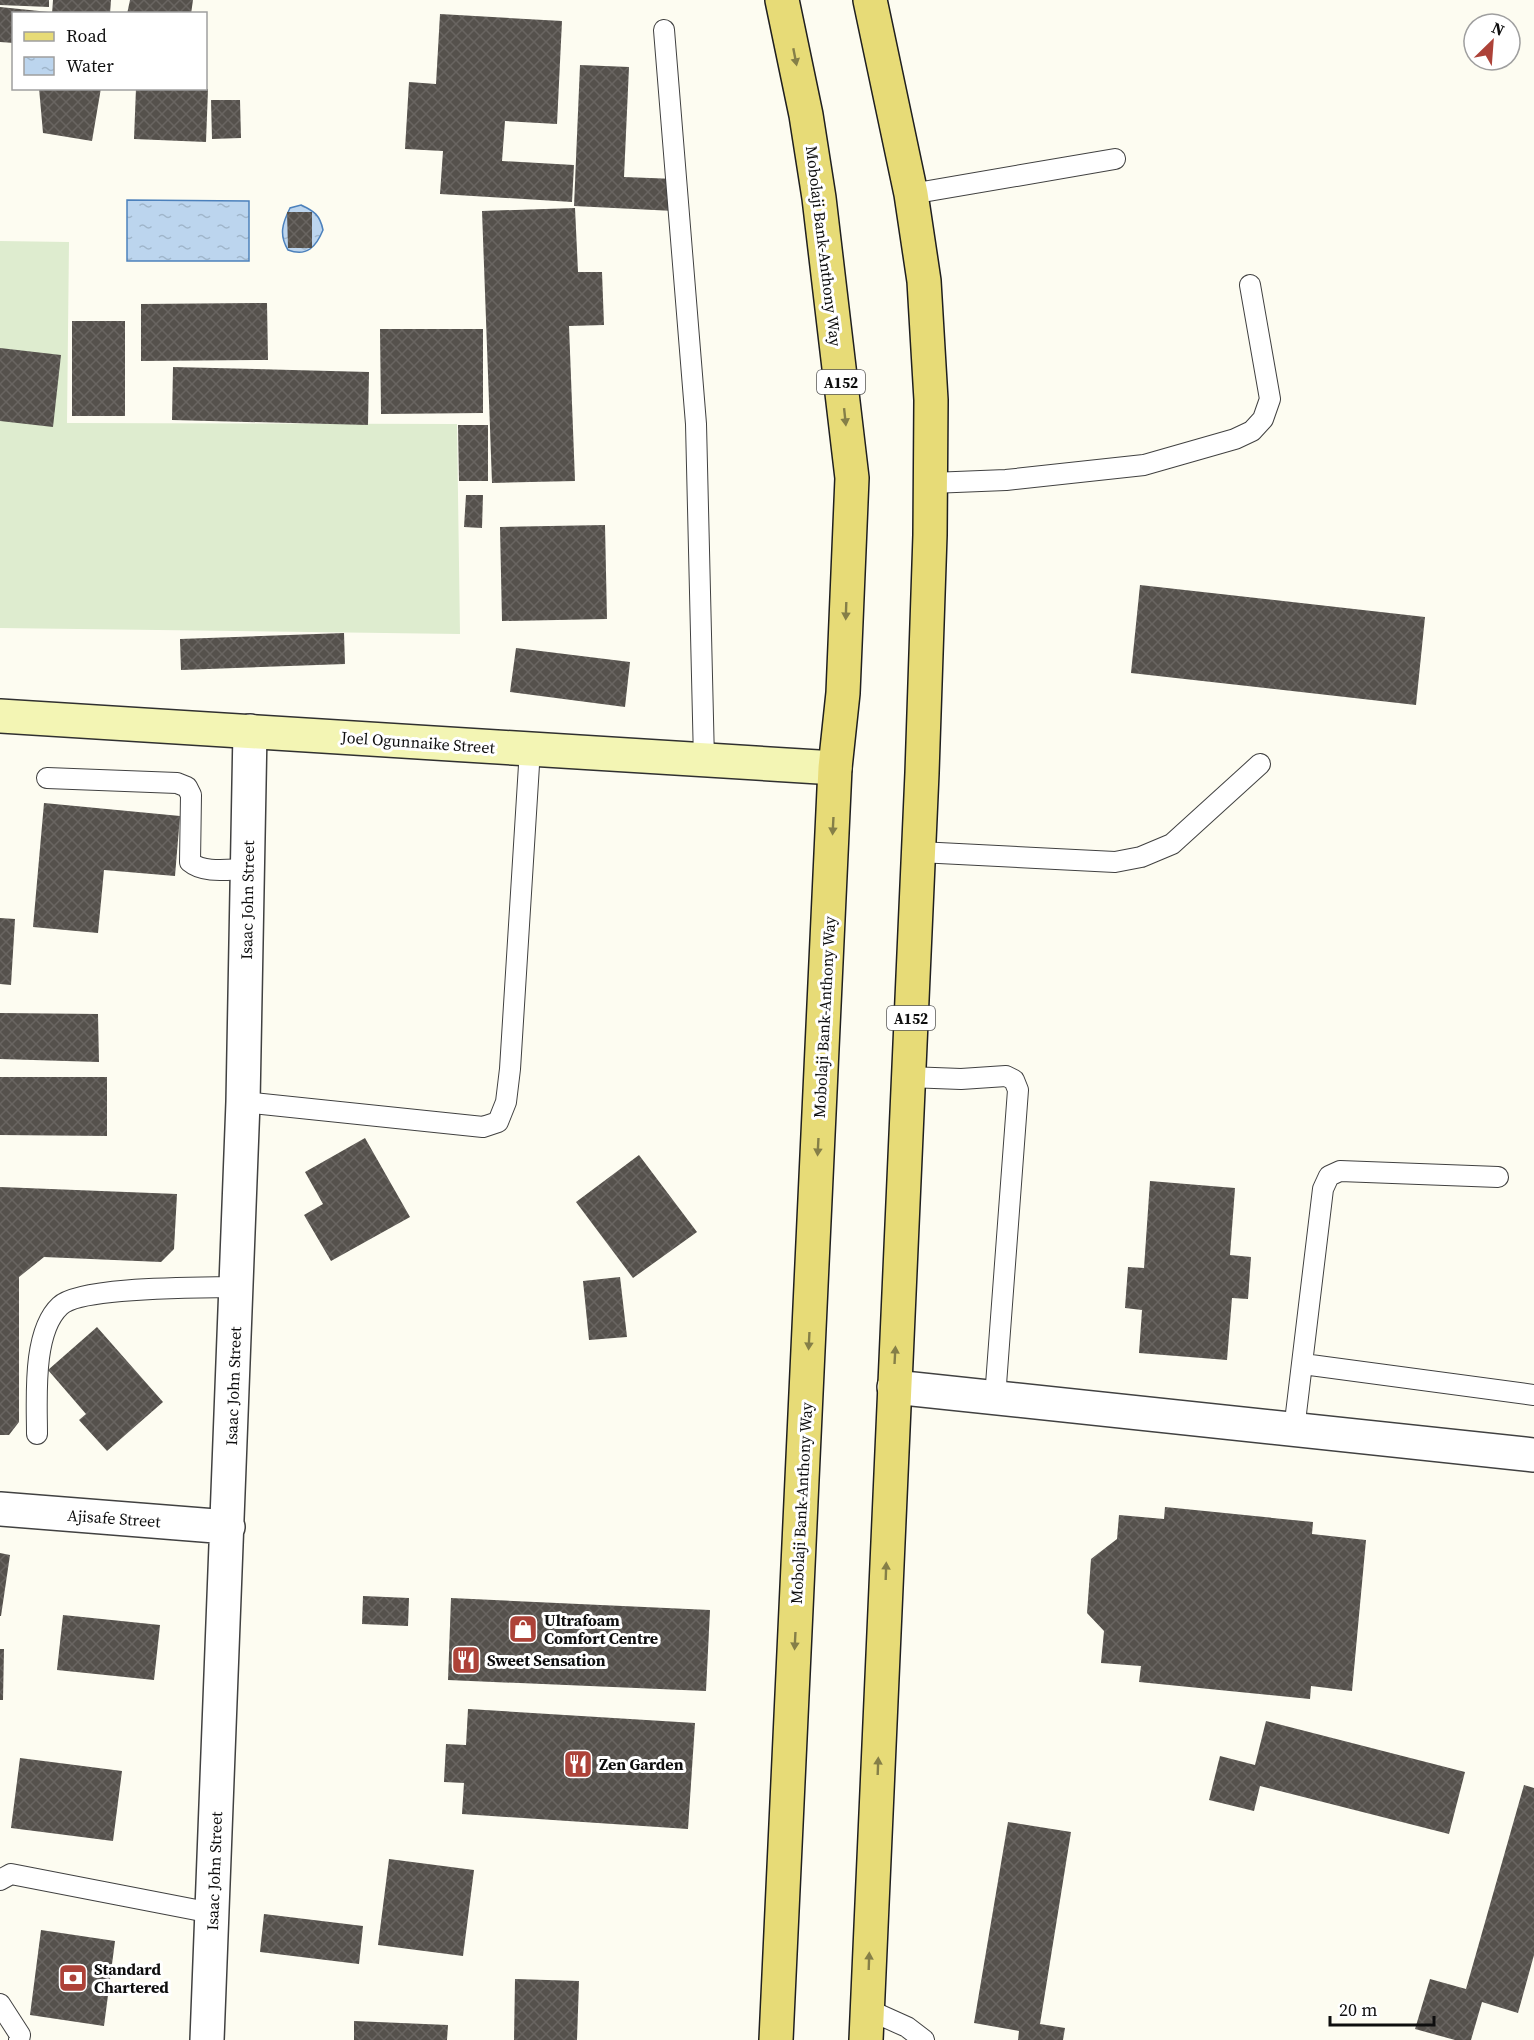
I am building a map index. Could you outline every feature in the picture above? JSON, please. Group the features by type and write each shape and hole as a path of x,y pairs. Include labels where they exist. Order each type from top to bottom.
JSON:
{"main road":[{"name":"Mobolaji Bank-Anthony Way","path":"776,2040 835,768 843,693 852,478 819,198 804,104 782,0"},
{"name":"A152","path":"867,2025 919,852 931,483 931,400 924,281 911,194 870,0"}],"street":[{"name":"Joel Ogunnaike Street","path":"0,716 835,768"},
{"name":"Isaac John Street","path":"207,2040 237,1287 250,731"},
{"path":"894,1387 1534,1455"},
{"name":"Ajisafe Street","path":"0,1509 228,1527"}],"lane":[{"path":"664,30 696,424 704,760"},
{"path":"911,194 1115,159"},
{"path":"931,483 1006,480 1144,465 1235,439 1252,431 1263,418 1270,399 1250,285"},
{"path":"940,719 941,664"},
{"path":"243,1102 483,1127 498,1122 506,1102 510,1069 530,749"},
{"path":"919,852 1114,861 1141,857 1172,844 1260,764"},
{"path":"47,778 177,783 187,787 191,795 190,862 196,867 205,869 248,869"},
{"path":"908,1077 1006,1076 1014,1080 1018,1090 995,1398"},
{"path":"1294,1430 1323,1189 1329,1176 1340,1171 1498,1177"},
{"path":"37,1434 38,1371 45,1332 60,1305 71,1299 100,1293 237,1287"},
{"path":"1303,1364 1534,1395"},
{"path":"0,1880 11,1874 212,1913"},
{"path":"0,2004 20,2035 19,2040"},
{"path":"867,2025 907,2027 924,2040"}],"green space":[{"path":"0,241 69,242 67,423 457,424 460,634 0,628"}],"water":[{"path":"127,200 249,201 249,261 127,261"},
{"path":"301,205 316,214 323,230 314,246 306,251 295,252 288,250 283,239 283,229 290,208"}],"building":[{"path":"0,0 49,0 49,7 0,5"},
{"path":"53,0 111,0 110,12 52,12"},
{"path":"130,0 193,0 191,12 127,12"},
{"path":"0,7 49,12 12,12 12,43 0,42"},
{"path":"440,14 562,21 557,124 505,121 502,161 574,165 572,202 440,194 443,151 405,149 409,82 436,84"},
{"path":"580,65 629,67 624,177 676,179 674,211 574,206"},
{"path":"208,89 206,142 134,139 136,90"},
{"path":"39,90 101,90 92,141 43,133"},
{"path":"211,100 240,100 241,138 212,139"},
{"path":"575,208 578,272 602,272 604,325 569,326 575,481 492,483 482,211"},
{"path":"287,212 312,212 312,248 288,248"},
{"path":"267,303 268,360 141,361 141,304"},
{"path":"72,321 125,321 125,416 72,416"},
{"path":"380,329 483,329 483,413 381,414"},
{"path":"0,348 61,355 53,427 0,421"},
{"path":"173,367 369,372 368,425 172,420"},
{"path":"458,425 488,425 488,481 459,481"},
{"path":"466,495 483,495 482,528 464,527"},
{"path":"605,525 607,619 502,621 500,527"},
{"path":"1140,585 1425,617 1416,705 1131,673"},
{"path":"344,633 345,664 181,670 180,639"},
{"path":"516,648 630,662 625,707 510,692"},
{"path":"44,803 180,816 175,876 104,870 98,933 33,927"},
{"path":"0,918 15,919 11,985 0,984"},
{"path":"0,1013 98,1014 99,1062 0,1059"},
{"path":"0,1077 107,1077 107,1136 0,1135"},
{"path":"365,1138 410,1217 331,1261 304,1215 323,1204 305,1172"},
{"path":"639,1155 697,1232 633,1278 576,1202"},
{"path":"1150,1181 1235,1188 1230,1255 1251,1257 1248,1299 1232,1298 1227,1360 1139,1353 1142,1310 1125,1308 1128,1267 1144,1268"},
{"path":"0,1187 177,1194 174,1249 161,1262 44,1257 19,1277 19,1422 9,1435 0,1435"},
{"path":"620,1277 627,1337 589,1340 583,1281"},
{"path":"97,1327 163,1402 107,1451 79,1420 86,1414 48,1370"},
{"path":"1165,1507 1313,1522 1312,1534 1366,1540 1352,1691 1311,1686 1310,1699 1139,1682 1141,1666 1101,1663 1104,1631 1087,1613 1091,1559 1117,1539 1119,1515 1164,1519"},
{"path":"0,1553 10,1555 1,1616 0,1616"},
{"path":"363,1596 409,1598 408,1626 362,1624"},
{"path":"451,1598 710,1610 706,1691 448,1680"},
{"path":"63,1615 160,1625 154,1680 57,1670"},
{"path":"0,1649 4,1649 3,1700 0,1700"},
{"name":"Zen Garden","path":"468,1709 695,1723 688,1829 462,1814 464,1783 444,1782 446,1744 466,1745"},
{"path":"1266,1721 1465,1772 1449,1834 1260,1786 1254,1811 1209,1800 1220,1756 1255,1765"},
{"path":"20,1758 122,1771 113,1841 11,1828"},
{"path":"1524,1785 1534,1788 1534,1955 1518,2013 1482,2002 1471,2040 1455,2040 1415,2029 1430,1979 1466,1989"},
{"path":"1008,1822 1071,1832 1040,2024 1065,2028 1063,2040 1018,2040 1019,2031 974,2023"},
{"path":"389,1859 474,1870 463,1956 378,1945"},
{"path":"264,1914 363,1926 359,1964 260,1952"},
{"name":"Standard Chartered","path":"41,1930 115,1941 104,2026 30,2015"},
{"path":"515,1979 579,1981 577,2040 514,2040"},
{"path":"354,2021 448,2025 447,2040 354,2040"}],"place":[{"name":"Ultrafoam Comfort Centre","path":"523,1629"},
{"name":"Sweet Sensation","path":"466,1660"},
{"name":"Zen Garden","path":"578,1764"},
{"name":"Standard Chartered","path":"73,1978"}]}
